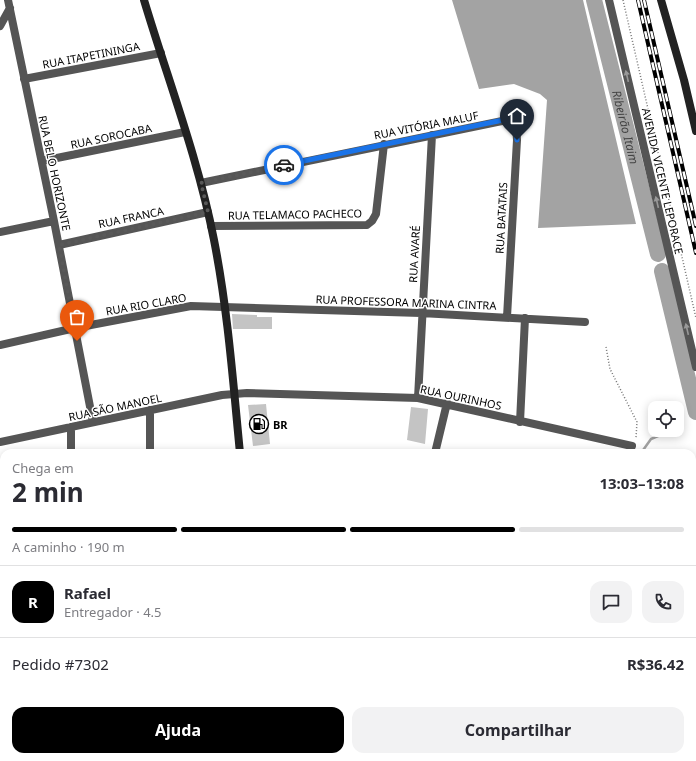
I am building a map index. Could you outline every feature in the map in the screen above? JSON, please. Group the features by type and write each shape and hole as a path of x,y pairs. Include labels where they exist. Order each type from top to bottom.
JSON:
{"main road":[{"path":"144,0 201,183 211,226 226,306 240,449"},
{"path":"661,0 684,80 696,131"}],"street":[{"name":"AVENIDA VICENTE LEPORACE","path":"609,0 696,367"},
{"path":"0,26 9,4"},
{"name":"RUA BELO HORIZONTE","path":"9,4 59,245 93,422"},
{"name":"RUA ITAPETININGA","path":"24,79 161,53"},
{"name":"RUA VITÓRIA MALUF","path":"201,183 508,119 514,121"},
{"name":"RUA BATATAIS","path":"507,316 517,140 514,121"},
{"name":"RUA SOROCABA","path":"42,161 185,132"},
{"name":"RUA AVARÉ","path":"418,398 432,135"},
{"name":"RUA TELAMACO PACHECO","path":"211,226 367,225 372,221 376,214 384,144"},
{"name":"RUA FRANCA","path":"59,245 208,212"},
{"path":"0,232 54,221"},
{"name":"RUA RIO CLARO","path":"0,345 75,328 172,309 191,306 226,306"},
{"name":"RUA PROFESSORA MARINA CINTRA","path":"226,306 507,316 585,322"},
{"path":"520,422 525,318"},
{"name":"RUA OURINHOS","path":"234,394 418,398 447,403 626,449"},
{"name":"RUA SÃO MANOEL","path":"0,442 150,410 234,394"},
{"path":"436,449 447,403"},
{"path":"150,410 150,449"},
{"path":"71,427 71,449"}],"path":[{"path":"623,0 696,318"},
{"path":"606,347 610,369 637,422 638,432 630,449"}],"shaded area":[{"path":"452,0 583,0 636,224 538,228 547,100 540,94 514,84 479,89"}],"building":[{"path":"232,314 272,317 272,329 233,329"},
{"name":"BR","path":"266,404 270,444 253,446 248,405"},
{"path":"411,407 428,409 425,444 407,440"}],"waterway":[{"name":"Ribeirão Itaim","path":"594,0 658,254"},
{"name":"Ribeirão Itaim","path":"662,271 696,412"},
{"path":"644,449 651,439 656,437"}],"railway":[{"path":"638,0 696,253"},
{"path":"644,0 696,226"}],"way so far":[{"path":"77,341 59,245 208,212 201,183 284,165"}],"place":[{"name":"BR","path":"259,424"}],"route":[{"path":"284,165 508,119 512,119 516,125 517,140"}]}
